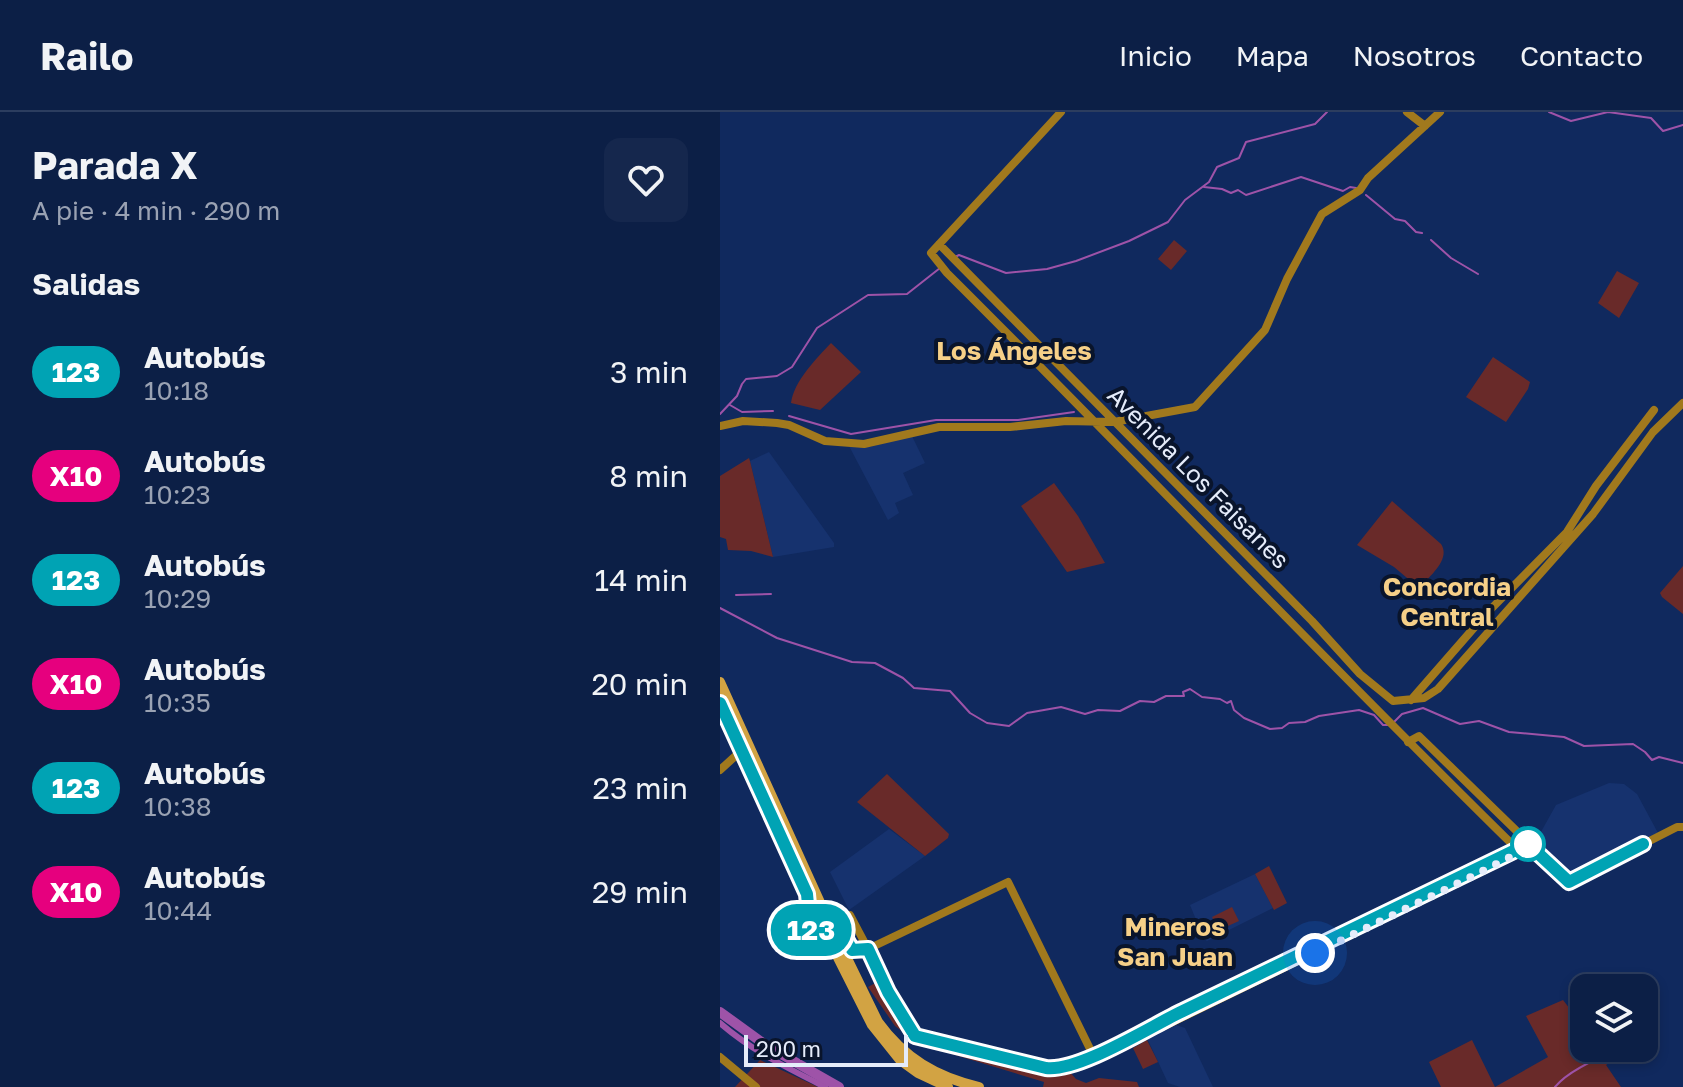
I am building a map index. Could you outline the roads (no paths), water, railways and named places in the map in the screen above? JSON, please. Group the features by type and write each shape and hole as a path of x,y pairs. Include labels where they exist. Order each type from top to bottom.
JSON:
{"highway":[{"path":"720,682 820,913 833,932 864,1011 885,1044 918,1073 948,1087"},
{"path":"720,703 820,913"},
{"path":"833,932 838,949 889,1038 925,1067 945,1078 979,1087"}],"street":[{"path":"939,244 1061,112"},
{"path":"1407,112 1425,126"},
{"path":"720,426 743,421 777,423 825,441 864,444 939,427 1010,427 1093,420 1114,422 1195,407 1265,330 1287,279 1322,214 1360,190 1368,178 1440,112"},
{"name":"Avenida Los Faisanes","path":"1411,700 1387,698 1360,674 1315,623 939,244 931,253 944,268 1387,717 1408,742 1518,850"},
{"path":"944,268 954,260"},
{"path":"1411,700 1429,697 1438,689 1593,514 1653,432 1683,403"},
{"path":"1411,700 1486,614 1567,532 1596,486 1654,410"},
{"path":"1408,742 1419,736 1569,882 1682,827"},
{"path":"720,770 742,750"},
{"path":"868,949 850,915 833,932 811,931 820,913 833,932 852,950 868,949 1008,882 1093,1055 1528,844"},
{"path":"720,1057 756,1087"}],"waterway":[{"path":"955,257 959,255 1006,273 1047,269 1129,241 1168,222 1185,200 1209,182 1217,167 1239,158 1246,142 1315,124 1327,112"},
{"path":"1549,112 1571,121 1608,112 1651,118 1663,131 1683,125"},
{"path":"1204,187 1231,193 1238,190 1246,195 1301,177 1343,191 1356,188"},
{"path":"1366,195 1395,219 1405,221 1416,232 1422,233"},
{"path":"1431,240 1451,258 1478,274"},
{"path":"720,414 737,396 746,379 777,376 792,367 817,328 868,295 907,294 940,268"},
{"path":"730,405 742,412 773,411"},
{"path":"789,416 851,434 936,420 1018,420 1074,412"},
{"path":"736,595 771,594"},
{"path":"720,608 777,638 852,662 875,663 903,678 914,688 950,691 970,713 987,723 1009,726 1027,713 1061,707 1085,714 1098,710 1120,711 1140,701 1154,702 1166,696 1184,696 1183,692 1190,689 1202,697 1227,703 1231,701 1234,710 1244,718 1270,729 1319,716 1359,710 1374,715 1383,725 1389,725"},
{"path":"1394,722 1402,714 1423,708 1460,724 1479,721 1509,732 1564,737 1584,746 1633,744 1652,760 1659,757 1683,763"},
{"path":"720,1012 767,1046 839,1087"},
{"path":"720,1023 758,1051 825,1087"},
{"path":"1555,1087 1592,1062"}],"district":[{"name":"Los Ángeles","path":"1014,351"},
{"name":"Concordia Central","path":"1447,602"},
{"name":"Mineros San Juan","path":"1175,942"}]}
